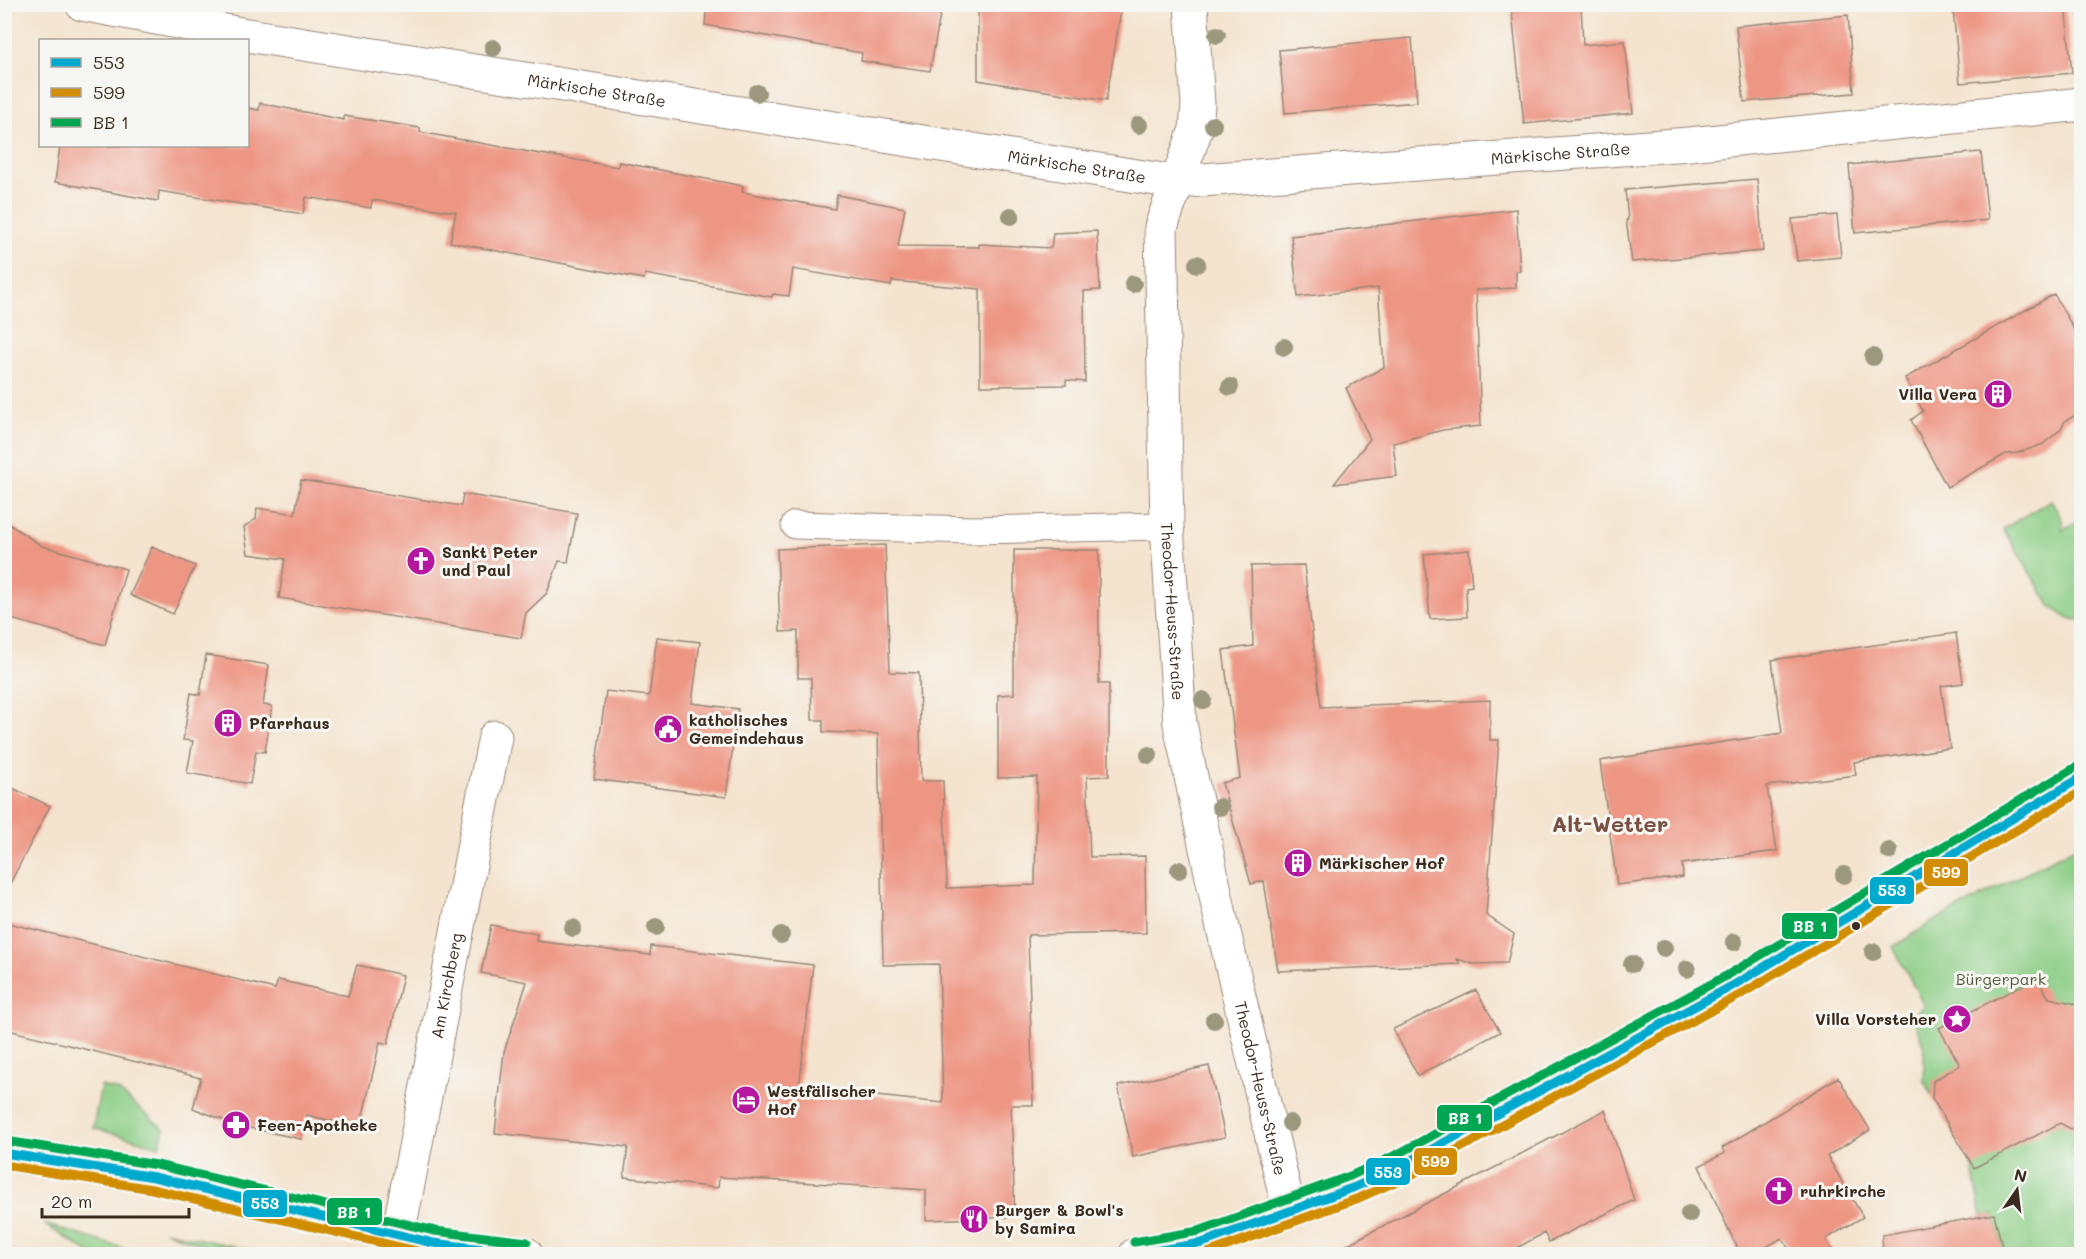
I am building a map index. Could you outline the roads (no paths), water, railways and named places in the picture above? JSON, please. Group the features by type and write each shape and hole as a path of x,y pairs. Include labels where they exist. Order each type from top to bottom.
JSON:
{"street":[{"name":"Märkische Straße","path":"82,4 264,38 1175,182 1689,144 2082,104"},
{"name":"Theodor-Heuss-Straße","path":"1191,4 1198,104 1196,129 1175,182 1161,227 1167,526 1180,724 1220,915 1289,1210"},
{"name":"Am Kirchberg","path":"398,1235 495,737"},
{"path":"1136,1254 1202,1243 1355,1187 1405,1164 1732,986 2082,777"},
{"path":"4,1153 154,1177 433,1243 526,1254"}],"lane":[{"path":"795,525 972,530 1167,526"}],"place":[{"name":"Villa Vera","path":"1998,394"},
{"name":"Sankt Peter und Paul","path":"421,561"},
{"name":"Pfarrhaus","path":"228,723"},
{"name":"katholisches Gemeindehaus","path":"668,729"},
{"name":"Märkischer Hof","path":"1298,863"},
{"name":"Villa Vorsteher","path":"1957,1019"},
{"name":"Westfälischer Hof","path":"746,1100"},
{"name":"Feen-Apotheke","path":"236,1125"},
{"name":"ruhrkirche","path":"1779,1191"},
{"name":"Burger & Bowl's by Samira","path":"974,1219"}],"district":[{"name":"Alt-Wetter","path":"1610,824"}],"park label":[{"name":"Bürgerpark","path":"2001,979"}]}
